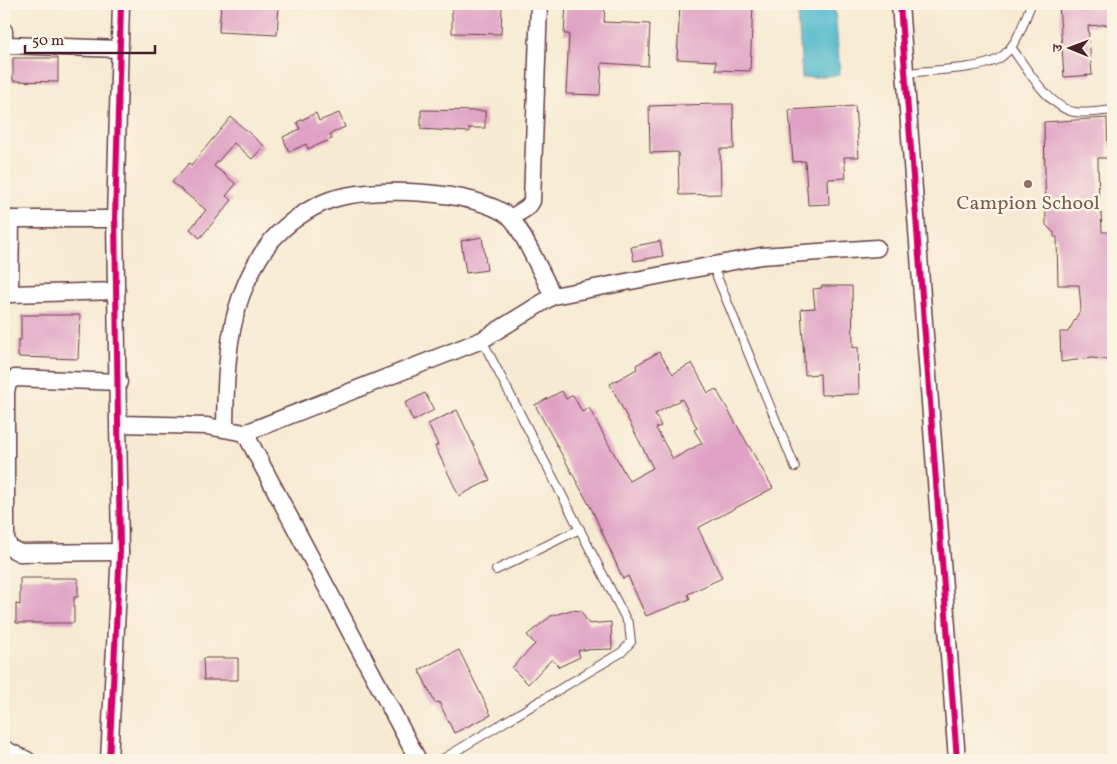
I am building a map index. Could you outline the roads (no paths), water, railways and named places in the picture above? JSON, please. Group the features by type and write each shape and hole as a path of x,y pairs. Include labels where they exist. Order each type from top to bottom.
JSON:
{"street":[{"path":"109,760 120,552 119,382 115,219 120,4"},
{"path":"512,218 528,207 532,201 539,4"},
{"path":"900,4 957,760"},
{"path":"4,31 4,41 8,45 120,49"},
{"path":"225,428 226,365 232,320 252,273 271,242 296,218 330,200 363,194 436,192 497,208 512,218 553,296"},
{"path":"115,219 8,219 10,294 117,291"},
{"path":"119,424 208,426 246,433 482,340 553,296 713,267 761,256 877,248"},
{"path":"119,382 15,378 8,383 6,392 6,539 10,548 20,553 120,552"},
{"path":"246,433 418,760"},
{"path":"4,749 27,760"}],"lane":[{"path":"906,73 983,64 998,59 1011,47 1030,4"},
{"path":"1011,47 1050,98 1062,108 1074,112 1113,110"},
{"path":"713,267 795,467"},
{"path":"440,760 622,652 631,642 629,625 482,340"},
{"path":"496,570 580,529"}],"water":[{"path":"835,10 840,75 802,78 798,13"}],"place":[{"name":"Campion School","path":"1028,184"}]}
